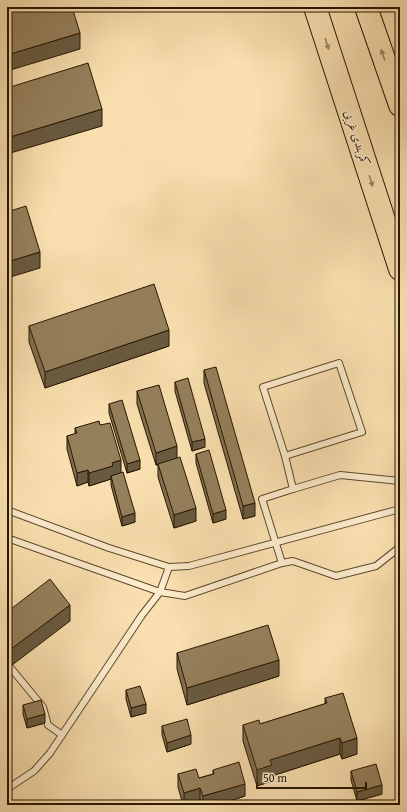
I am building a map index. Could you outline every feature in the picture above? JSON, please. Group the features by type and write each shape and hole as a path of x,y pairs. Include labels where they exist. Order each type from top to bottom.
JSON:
{"highway":[{"name":"کمربندی غربی","path":"315,7 400,269"},
{"path":"366,7 400,105"}],"lane":[{"path":"285,456 362,432 339,363 263,387 285,456 293,489"},
{"path":"282,563 262,498 340,475 400,481"},
{"path":"7,510 109,548 168,567 189,566 400,510"},
{"path":"7,538 160,592 185,596 282,563 293,561 336,576 376,566 400,547"},
{"path":"7,788 34,771 50,754 142,615 160,592 168,567"},
{"path":"10,667 43,708 48,725 62,735"}],"building":[{"path":"72,7 80,33 7,55 7,8"},
{"path":"88,63 102,109 7,138 7,88"},
{"path":"26,206 40,252 7,262 7,212"},
{"path":"154,284 169,330 45,372 29,326"},
{"path":"216,367 255,503 243,506 204,370"},
{"path":"188,378 205,439 192,442 175,382"},
{"path":"159,385 177,446 156,453 137,391"},
{"path":"122,400 140,460 127,464 109,404"},
{"path":"7,413 10,422 7,423"},
{"path":"99,421 100,425 110,423 121,460 112,463 113,466 89,473 88,470 77,473 67,436 77,433 75,428"},
{"path":"7,425 10,437 7,438"},
{"path":"209,450 226,510 213,514 196,454"},
{"path":"180,457 196,508 174,515 158,464"},
{"path":"123,472 135,513 122,517 111,476"},
{"path":"50,579 70,605 7,652 7,612"},
{"path":"268,625 279,660 187,688 177,653"},
{"path":"140,686 146,704 131,708 126,690"},
{"path":"343,693 357,738 342,743 340,738 270,760 272,765 257,770 243,725 259,720 260,724 327,703 325,698"},
{"path":"41,700 45,714 27,719 23,705"},
{"path":"187,719 191,735 167,743 162,726"},
{"path":"239,762 245,784 203,796 200,788 184,793 178,774 196,769 199,778 214,774 213,770"},
{"path":"376,764 382,785 357,792 351,771"}]}
